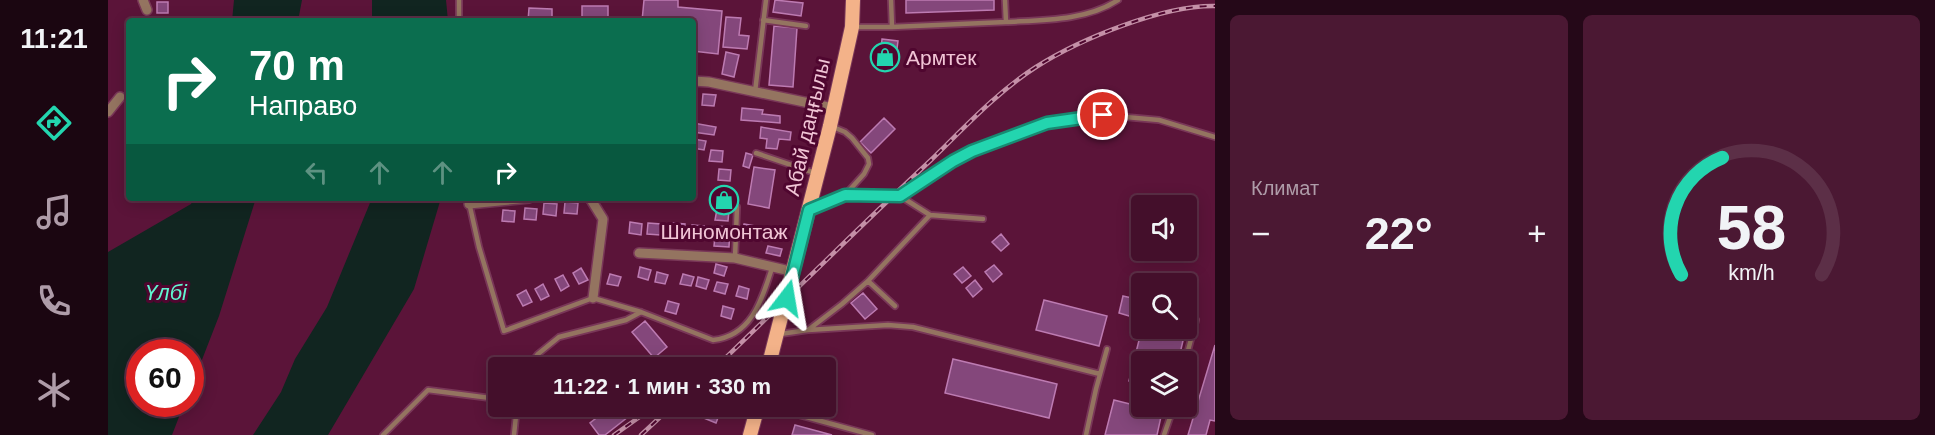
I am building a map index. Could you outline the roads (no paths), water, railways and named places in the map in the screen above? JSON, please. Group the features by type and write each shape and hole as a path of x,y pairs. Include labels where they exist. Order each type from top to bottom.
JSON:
{"main road":[{"name":"Абай даңғылы","path":"771,357 830,126 852,27 853,0"},
{"path":"750,435 755,417"}],"street":[{"path":"143,0 147,10"},
{"path":"696,81 833,108"},
{"path":"108,112 120,97"},
{"path":"592,201 603,219 593,298"},
{"path":"639,253 735,258 794,272"}],"lane":[{"path":"459,0 459,18"},
{"path":"755,92 766,0"},
{"path":"891,0 892,27"},
{"path":"1005,0 1006,22"},
{"path":"852,27 1041,20 1082,15 1118,0"},
{"path":"763,20 806,26"},
{"path":"900,196 972,151 1047,123 1103,115 1159,120 1215,137"},
{"path":"830,126 845,132 868,158 869,164 864,174 845,195"},
{"path":"756,153 818,174"},
{"path":"809,210 845,195 900,196 930,215 983,219"},
{"path":"468,201 504,332 593,298 641,312 713,340 724,339 756,313 772,268"},
{"path":"735,258 737,207"},
{"path":"808,330 868,281 930,215"},
{"path":"868,281 895,306"},
{"path":"536,357 559,337 626,320 641,312"},
{"path":"777,335 808,330 913,327 1100,374"},
{"path":"1086,435 1107,349"},
{"path":"382,435 428,390 488,398"},
{"path":"514,435 516,417"},
{"path":"806,417 872,435"},
{"path":"1164,435 1170,417"}],"water":[{"path":"234,0 302,0 299,18 232,18"},
{"path":"372,0 446,0 448,18 372,18"},
{"name":"Үлбі","path":"192,201 255,201 219,316 204,355 204,339 126,339 126,417 179,417 172,435 108,435 108,252"},
{"path":"371,201 440,201 414,289 328,435 253,435 281,392 295,359 327,307"}],"railway":[{"path":"726,357 981,111 1022,77 1054,56 1122,26 1171,11 1215,6"},
{"path":"614,435 639,417"},
{"path":"641,435 660,417"}],"place":[{"name":"Армтек","path":"885,57"},
{"name":"Шиномонтаж","path":"724,200"}]}
